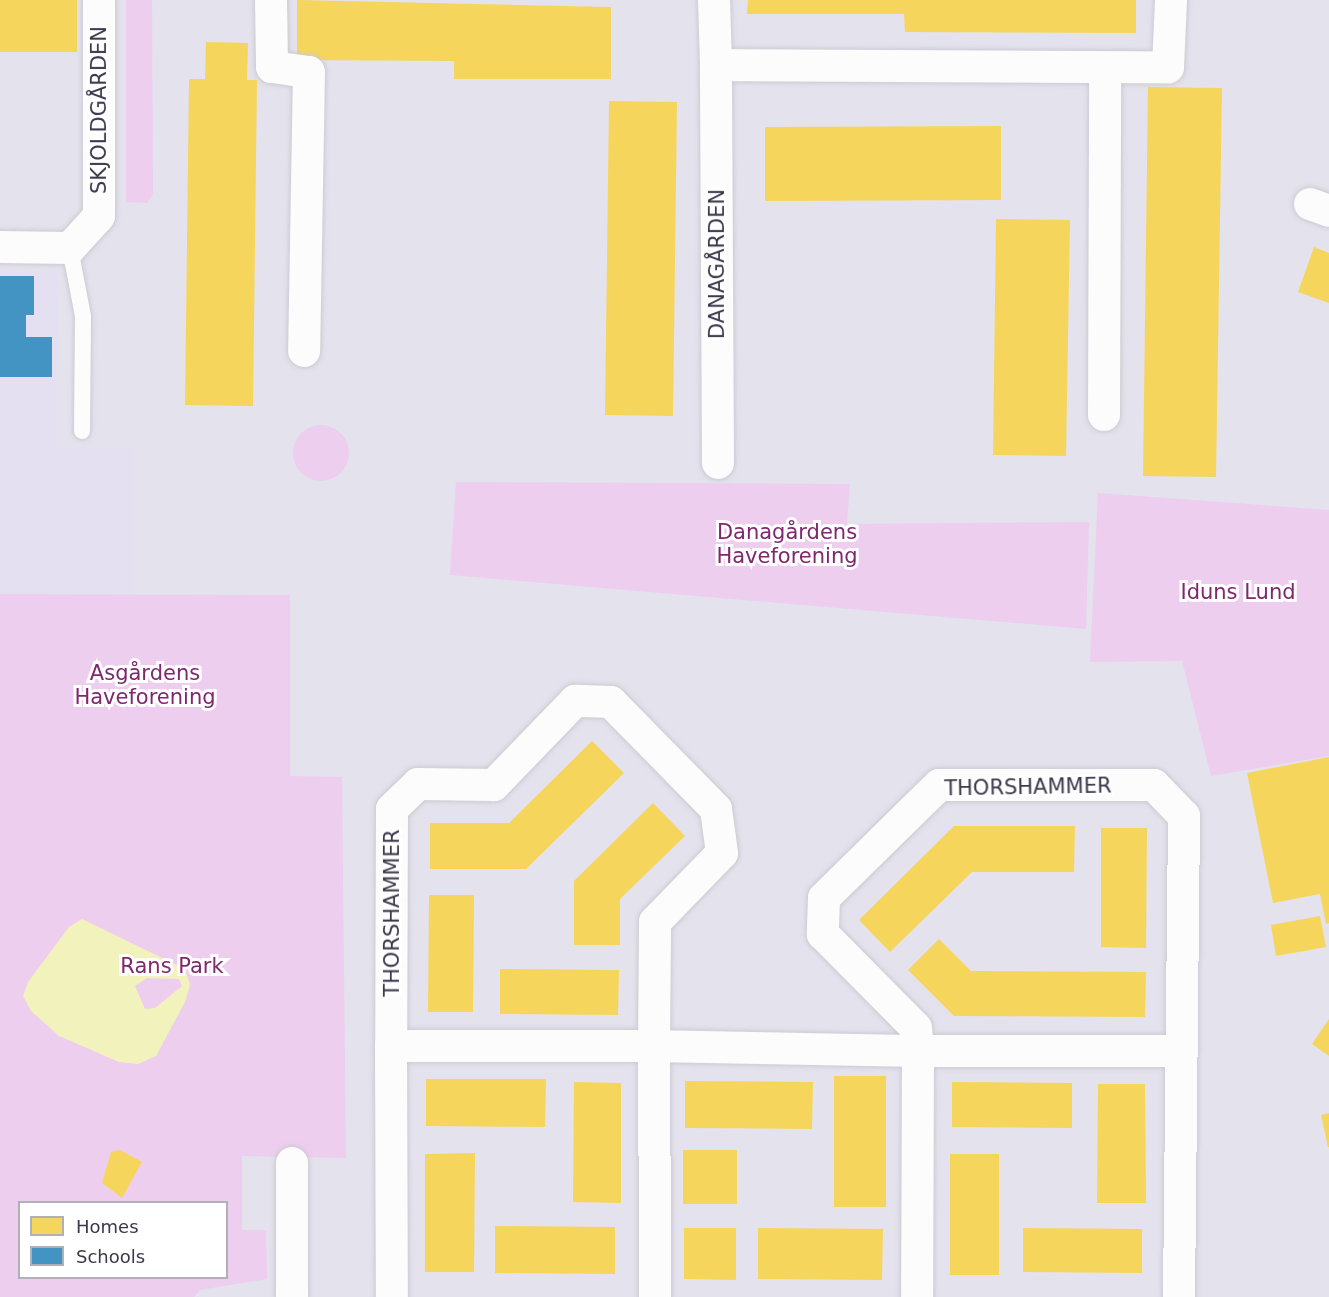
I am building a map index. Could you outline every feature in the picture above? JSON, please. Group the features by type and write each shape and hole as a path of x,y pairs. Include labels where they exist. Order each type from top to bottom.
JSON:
{"street":[{"name":"SKJOLDGÅRDEN","path":"70,248 99,216 99,0"},
{"path":"270,0 272,67 309,72 304,351"},
{"name":"DANAGÅRDEN","path":"714,0 718,463"},
{"path":"716,65 1105,70 1168,67 1171,0"},
{"path":"1104,415 1105,70"},
{"path":"0,247 70,248"},
{"name":"THORSHAMMER","path":"392,1297 392,809 418,784 494,785 574,701 611,702 716,809 722,854 655,922 655,1297"},
{"name":"THORSHAMMER","path":"917,1297 918,1051 916,1028 823,934 824,898 939,785 1154,785 1184,816 1179,1297"},
{"path":"392,1046 1181,1051"},
{"path":"292,1163 292,1297"}],"lane":[{"path":"70,248 83,316 82,430"}],"shaded area":[{"path":"0,0 1329,0 1329,1297 0,1297"},
{"path":"0,270 58,271 56,447 134,449 134,594 0,594"},
{"path":"82,919 185,969 190,985 185,1002 156,1056 138,1064 119,1062 59,1036 31,1011 23,996 28,982 69,927","holes":["147,978 179,979 182,986 155,1008 145,1009 135,986"]}],"green space":[{"path":"126,0 152,0 153,194 147,203 126,202"},
{"path":"315,425 327,425 341,433 349,447 347,464 341,473 327,481 315,481 298,469 293,459 293,447 305,430"},
{"name":"Danagårdens Haveforening","path":"456,482 850,484 847,524 1089,522 1086,629 450,575"},
{"name":"Iduns Lund","path":"1098,493 1329,510 1329,756 1211,776 1182,661 1090,662"},
{"name":"Rans Park","path":"0,594 290,595 290,776 342,777 346,1158 242,1156 242,1230 266,1230 267,1279 200,1290 194,1297 0,1297"}],"building: Homes":[{"path":"0,0 77,0 77,52 0,52"},
{"path":"297,0 611,7 611,79 454,79 454,61 297,60"},
{"path":"748,0 1136,0 1136,33 905,32 904,14 747,14"},
{"path":"206,42 248,43 247,80 257,80 253,406 185,405 189,79 205,79"},
{"path":"1148,87 1222,88 1216,477 1143,476"},
{"path":"609,101 677,102 673,416 605,415"},
{"path":"1001,126 1001,200 765,201 765,127"},
{"path":"996,219 1070,220 1066,456 993,455"},
{"path":"1314,247 1329,253 1329,303 1298,292"},
{"path":"592,741 624,773 526,869 430,869 430,823 509,823"},
{"path":"1329,757 1329,923 1326,924 1320,894 1273,903 1247,773"},
{"path":"653,803 685,836 620,899 620,945 574,945 574,881"},
{"path":"954,826 1075,826 1074,872 972,872 890,952 859,920"},
{"path":"1101,828 1147,828 1146,948 1101,947"},
{"path":"429,895 474,895 473,1012 428,1012"},
{"path":"1320,916 1326,947 1276,956 1271,925"},
{"path":"939,939 971,971 1146,972 1145,1017 954,1016 908,970"},
{"path":"500,969 619,970 618,1015 500,1014"},
{"path":"1329,1019 1329,1056 1312,1044"},
{"path":"834,1076 886,1076 886,1207 834,1207"},
{"path":"426,1079 546,1079 545,1127 426,1126"},
{"path":"685,1081 813,1082 812,1129 685,1128"},
{"path":"574,1082 621,1083 621,1203 573,1202"},
{"path":"952,1082 1072,1083 1072,1128 952,1127"},
{"path":"1098,1084 1145,1084 1146,1203 1097,1203"},
{"path":"1329,1113 1329,1147 1328,1147 1321,1115"},
{"path":"120,1150 142,1162 122,1198 102,1183 111,1152"},
{"path":"683,1150 737,1150 737,1204 683,1204"},
{"path":"475,1153 474,1272 425,1272 425,1154"},
{"path":"950,1154 999,1154 999,1275 950,1275"},
{"path":"495,1226 615,1227 615,1274 495,1273"},
{"path":"684,1228 736,1228 736,1280 684,1279"},
{"path":"758,1228 883,1229 882,1280 758,1279"},
{"path":"1023,1228 1142,1229 1142,1273 1023,1272"}],"building: Schools":[{"path":"0,276 34,276 34,315 26,315 26,337 52,337 52,377 0,377"}],"park label":[{"name":"Asgårdens Haveforening","path":"145,685"}]}
